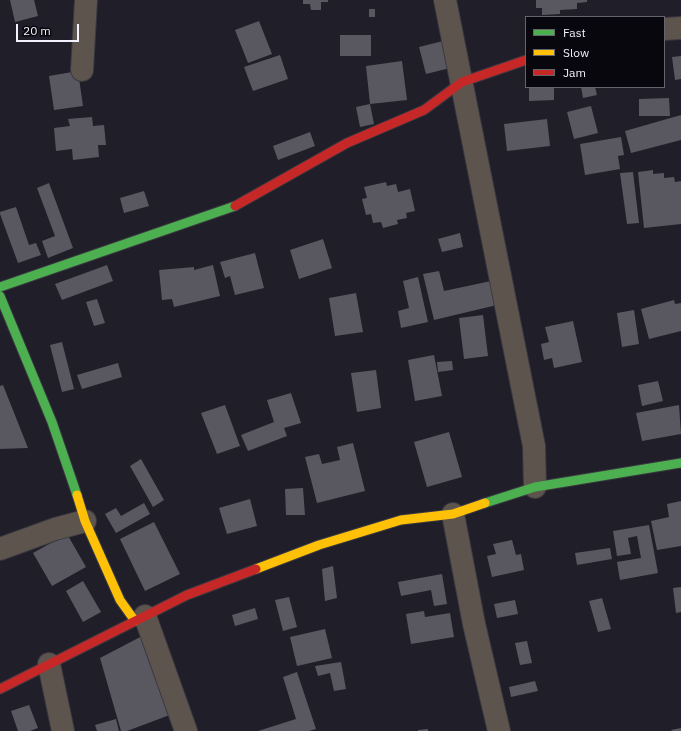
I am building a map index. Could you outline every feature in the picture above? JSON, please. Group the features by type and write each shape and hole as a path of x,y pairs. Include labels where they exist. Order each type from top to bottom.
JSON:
{"street":[{"path":"82,70 86,0"},
{"path":"445,0 534,446 535,487"},
{"path":"665,29 681,28"},
{"path":"0,287 230,209 347,143 424,110 462,82 525,60"},
{"path":"0,296 52,422 70,471 85,521 120,600 140,619 186,731"},
{"path":"0,689 11,685 49,664 187,595 319,545 401,520 453,514 535,487 681,463"},
{"path":"453,514 474,624 499,731"},
{"path":"0,549 55,529 85,521"},
{"path":"49,664 63,731"}],"building":[{"path":"10,0 34,0 38,16 15,22"},
{"path":"303,0 328,0 328,2 321,2 321,10 311,10 310,4 303,4"},
{"path":"536,0 587,0 587,2 577,3 577,9 560,10 560,14 542,15 542,8 536,8"},
{"path":"369,9 375,9 375,17 369,17"},
{"path":"259,21 272,54 248,63 235,30"},
{"path":"340,35 371,35 371,56 340,56"},
{"path":"443,41 450,68 426,74 419,47"},
{"path":"280,55 288,79 253,91 244,67"},
{"path":"681,56 681,79 675,80 672,57"},
{"path":"402,61 407,100 370,104 366,66"},
{"path":"78,71 83,106 54,110 49,76"},
{"path":"529,88 554,88 554,100 529,101"},
{"path":"581,88 595,88 597,95 583,98"},
{"path":"669,98 670,116 639,116 639,99"},
{"path":"370,104 374,124 360,127 356,107"},
{"path":"591,106 598,133 574,139 567,112"},
{"path":"681,115 681,140 631,153 625,131"},
{"path":"92,117 93,126 104,125 106,145 98,145 99,157 73,160 72,149 56,151 54,128 70,126 68,119"},
{"path":"547,119 550,146 507,151 504,124"},
{"path":"310,132 315,146 278,160 273,146"},
{"path":"621,137 624,155 618,156 620,169 585,175 580,144"},
{"path":"653,170 653,174 664,173 664,178 674,177 675,182 681,181 681,224 644,228 638,172"},
{"path":"633,172 639,223 627,224 620,173"},
{"path":"386,182 387,186 396,184 398,192 410,189 415,211 406,213 407,218 397,220 398,224 383,228 381,222 373,223 371,214 366,215 362,199 367,198 364,187"},
{"path":"49,183 73,248 48,258 42,241 55,236 37,188"},
{"path":"144,191 149,206 124,213 120,198"},
{"path":"16,207 29,245 36,243 41,255 18,263 0,214 0,212"},
{"path":"460,233 463,247 442,252 438,239"},
{"path":"323,239 332,268 299,279 290,250"},
{"path":"255,253 264,288 235,295 230,276 225,278 220,262"},
{"path":"107,265 113,281 62,300 55,284"},
{"path":"213,265 220,296 174,307 172,299 162,300 159,270 194,267 194,270"},
{"path":"439,271 444,291 491,281 497,305 434,320 423,274"},
{"path":"418,277 428,322 401,328 398,311 409,308 403,281"},
{"path":"356,293 363,332 335,336 329,298"},
{"path":"97,299 105,323 94,326 86,302"},
{"path":"674,300 675,304 681,303 681,331 649,339 641,309"},
{"path":"634,310 639,344 622,347 617,313"},
{"path":"483,315 488,356 464,359 459,318"},
{"path":"573,321 582,362 554,368 552,358 544,360 541,344 549,342 545,327"},
{"path":"62,342 74,389 62,392 50,345"},
{"path":"434,355 442,396 415,401 408,360"},
{"path":"452,361 453,370 438,372 437,362"},
{"path":"118,363 122,377 82,389 77,375"},
{"path":"376,370 381,408 357,412 351,373"},
{"path":"658,381 663,401 642,406 638,385"},
{"path":"3,385 28,448 0,449 0,386"},
{"path":"291,393 301,423 284,428 287,436 248,451 241,435 274,422 267,400"},
{"path":"225,405 240,446 217,454 201,413"},
{"path":"679,405 681,434 642,441 636,413"},
{"path":"449,432 462,477 427,487 414,442"},
{"path":"353,443 365,491 317,503 305,457 319,454 322,464 340,460 337,447"},
{"path":"141,459 164,500 153,507 130,466"},
{"path":"303,488 305,515 286,515 285,489"},
{"path":"250,499 257,526 227,534 219,508"},
{"path":"681,501 681,546 657,550 651,521 669,517 667,504"},
{"path":"144,503 150,514 116,533 105,514 116,508 121,516"},
{"path":"154,522 180,574 145,591 120,539"},
{"path":"649,525 658,573 620,580 617,562 641,558 637,536 628,538 631,554 617,556 613,531"},
{"path":"67,534 86,567 52,586 33,553"},
{"path":"512,540 516,555 521,554 524,570 492,577 487,556 496,554 493,544"},
{"path":"610,548 612,559 577,565 575,553"},
{"path":"333,566 337,598 325,601 322,569"},
{"path":"442,574 447,604 434,606 431,590 401,596 398,582"},
{"path":"83,581 101,612 83,622 66,591"},
{"path":"681,587 681,612 676,613 673,588"},
{"path":"289,597 297,627 283,631 275,600"},
{"path":"602,598 611,629 598,632 589,601"},
{"path":"515,600 518,614 497,618 494,604"},
{"path":"255,608 258,619 235,626 232,615"},
{"path":"424,611 425,617 450,613 454,637 411,644 406,614"},
{"path":"325,629 332,658 297,666 290,637"},
{"path":"146,634 175,713 127,731 121,731 100,658"},
{"path":"527,641 532,663 520,665 515,643"},
{"path":"341,662 346,689 334,691 330,673 318,676 315,666"},
{"path":"297,672 316,729 309,731 258,731 296,719 283,677"},
{"path":"535,681 538,691 511,697 509,687"},
{"path":"29,705 38,728 30,731 18,731 11,711"},
{"path":"116,719 119,731 97,731 95,725"},
{"path":"681,728 681,731 671,730"},
{"path":"428,729 428,731 418,731 418,730"}],"traffic: fast":[{"path":"0,287 235,206"},
{"path":"0,296 52,422 77,495"},
{"path":"485,503 535,487 681,463"}],"traffic: slow":[{"path":"77,495 85,521 120,600 135,621"},
{"path":"256,569 319,545 401,520 453,514 485,503"}],"traffic: jam":[{"path":"235,206 347,143 424,110 462,82 525,60"},
{"path":"0,689 187,595 256,569"}]}
